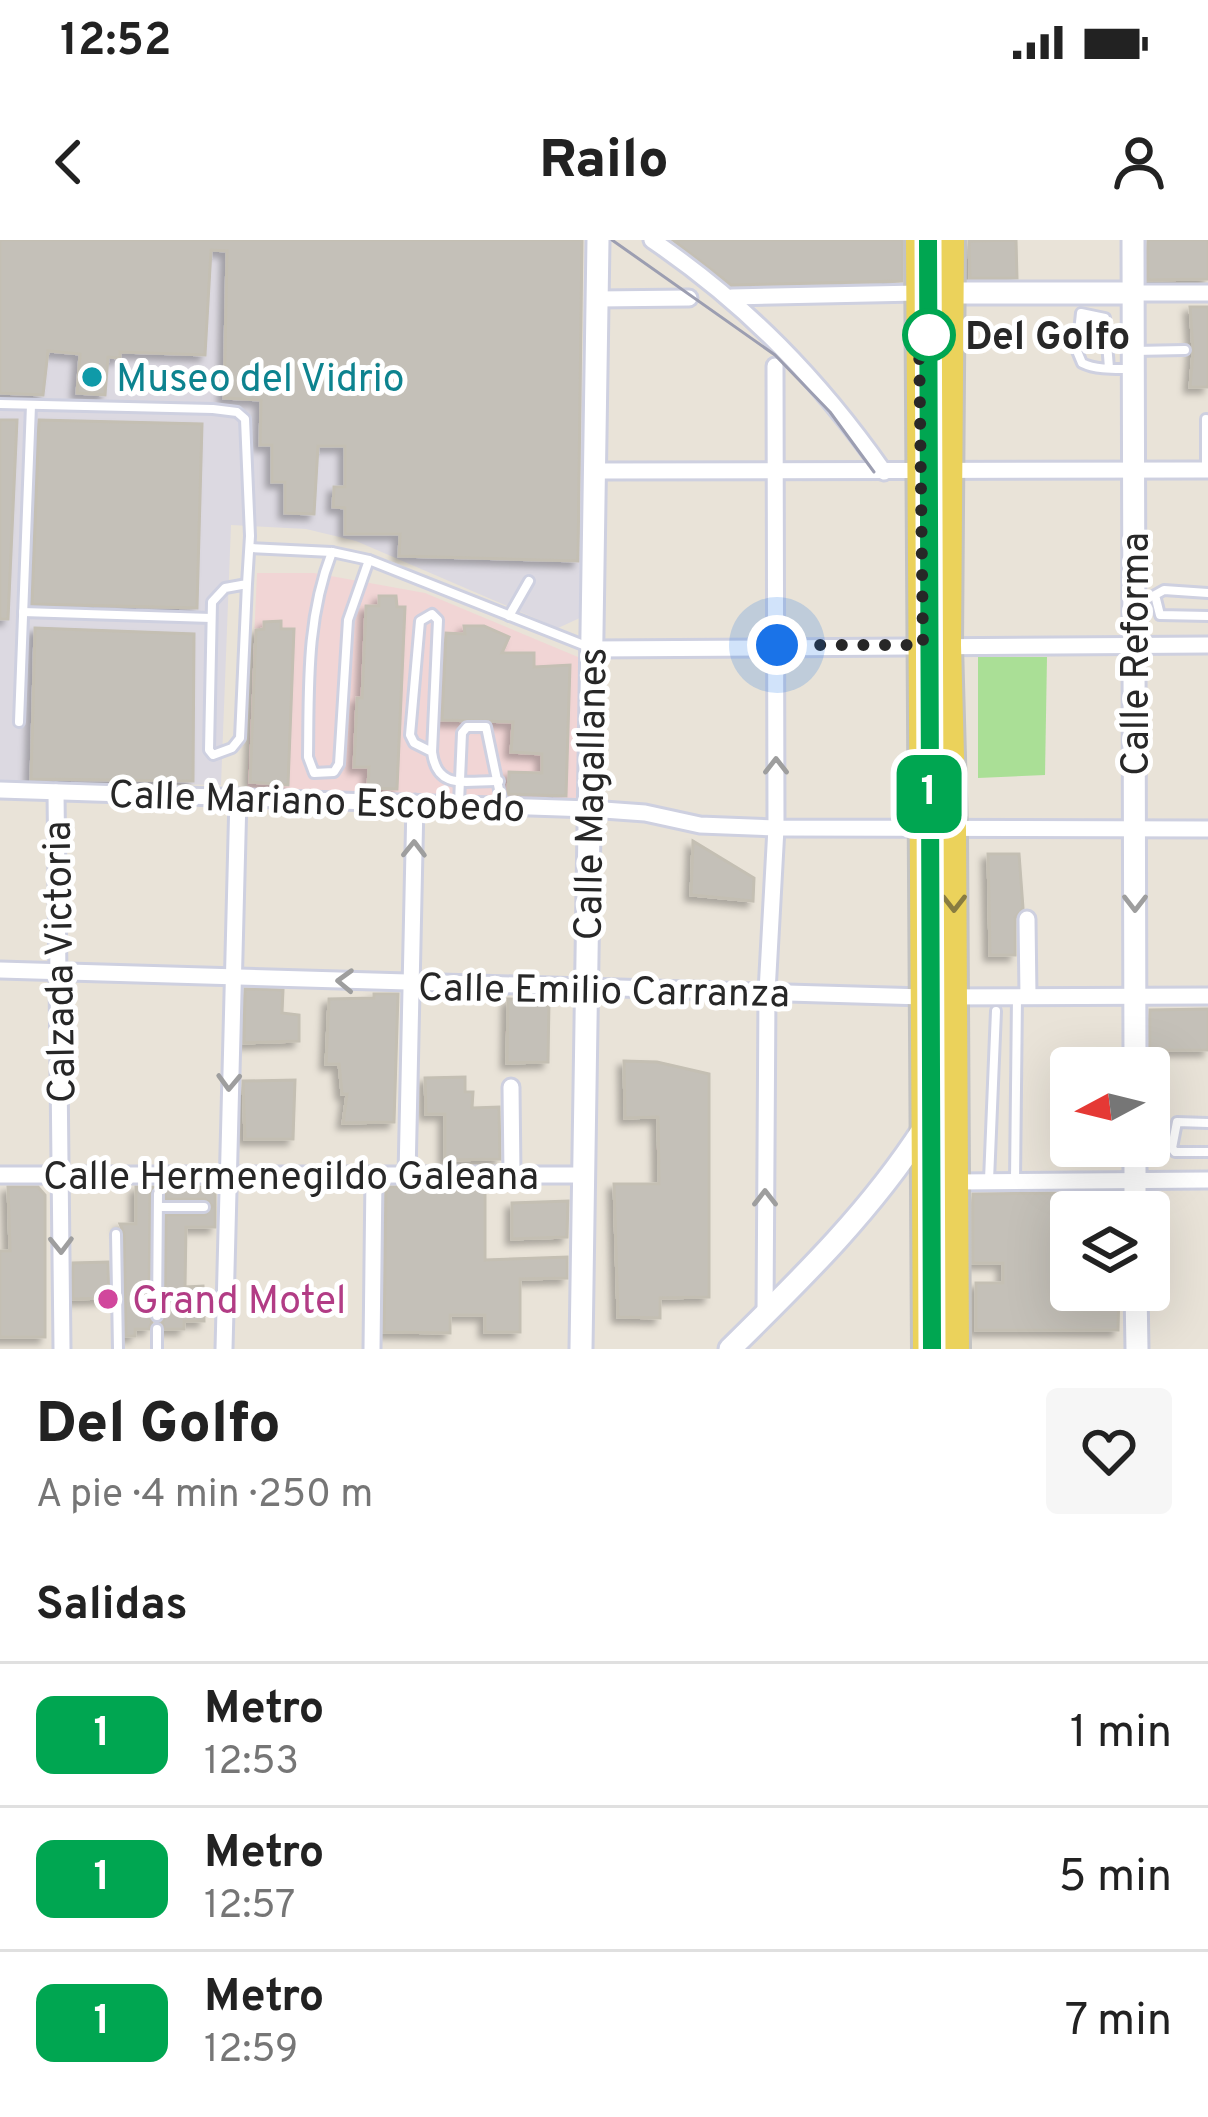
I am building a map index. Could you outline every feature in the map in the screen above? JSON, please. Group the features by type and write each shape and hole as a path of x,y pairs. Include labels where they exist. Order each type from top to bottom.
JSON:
{"main road":[{"path":"918,240 925,1349"},
{"path":"952,240 949,645 956,1349"}],"street":[{"name":"Calle Magallanes","path":"581,1349 598,240"},
{"path":"652,240 732,298 820,386 884,472"},
{"name":"Calle Reforma","path":"1133,240 1135,1047"},
{"path":"732,298 952,292 1208,293"},
{"path":"597,298 689,298"},
{"path":"764,1315 766,992 776,828 775,366"},
{"path":"594,471 1207,470"},
{"path":"591,649 1208,645"},
{"name":"Calle Mariano Escobedo","path":"0,790 590,809 645,813 700,825 776,828 1208,829"},
{"name":"Calzada Victoria","path":"56,792 62,1349"},
{"path":"224,1349 238,797"},
{"path":"407,1176 415,803"},
{"path":"1023,996 1027,919"},
{"name":"Calle Emilio Carranza","path":"0,970 924,997 1208,996"},
{"path":"511,1088 512,1175"},
{"path":"730,1349 834,1247 890,1180 925,1128"},
{"path":"1135,1167 1135,1191"},
{"name":"Calle Hermenegildo Galeana","path":"0,1175 583,1175"},
{"path":"372,1349 374,1176"},
{"path":"890,1180 1208,1180"},
{"path":"1136,1311 1137,1349"}],"lane":[{"path":"1109,368 1105,318 1081,314 1078,358 1088,366 1109,368 1185,350"},
{"path":"1109,355 1133,359"},
{"path":"0,404 213,409 240,414 248,426 250,548 240,738 215,756 209,752 212,602 220,591 247,584"},
{"path":"19,722 31,406"},
{"path":"1205,419 1207,470"},
{"path":"250,548 332,552 369,560 591,649"},
{"path":"332,552 311,630 308,757 314,773 334,772 339,764 348,620 369,560"},
{"path":"509,616 529,581"},
{"path":"1208,593 1164,590 1155,595 1160,615 1208,616"},
{"path":"23,612 211,619"},
{"path":"432,752 413,743 410,735 420,621 432,614 438,620 432,752 436,773 446,780 500,781"},
{"path":"459,805 461,733 467,727 490,731 502,806"},
{"path":"1015,1181 1023,996"},
{"path":"989,1182 996,1011"},
{"path":"1208,1124 1177,1122 1172,1148 1175,1152 1208,1152"},
{"path":"157,1316 158,1195"},
{"path":"158,1207 204,1207"},
{"path":"116,1234 118,1349"},
{"path":"157,1329 157,1349"}],"shaded area":[{"path":"0,240 582,240 582,617 558,628 356,541 306,529 231,525 221,785 0,781"},
{"path":"257,573 314,573 425,593 578,657 583,662 582,802 247,795"}],"green space":[{"path":"978,657 1047,657 1045,775 978,778"}],"building":[{"path":"0,240 582,240 578,561 399,556 400,534 345,534 345,508 333,507 334,487 345,487 345,446 318,446 314,514 285,513 285,482 272,482 272,445 260,445 261,400 224,398 227,251 211,250 205,355 120,352 120,358 108,357 105,395 77,393 80,354 48,351 43,395 0,393"},
{"path":"673,240 902,240 902,281 731,285"},
{"path":"1016,240 1017,278 970,278 969,241"},
{"path":"1148,240 1208,240 1208,279 1148,280"},
{"path":"1190,307 1208,307 1208,387 1190,387"},
{"path":"0,420 17,420 8,619 0,619"},
{"path":"39,420 202,424 197,608 32,604"},
{"path":"379,596 396,596 397,607 405,607 397,789 368,788 369,767 354,767 366,606 379,606"},
{"path":"281,621 281,629 294,629 288,785 250,782 256,630 264,629 264,622"},
{"path":"464,626 484,626 509,637 502,653 534,653 534,667 570,665 566,796 508,794 509,772 542,773 542,754 511,752 513,722 442,720 446,633 465,634"},
{"path":"35,628 194,634 193,781 31,779"},
{"path":"693,841 754,878 753,901 691,895"},
{"path":"988,854 1019,854 1023,908 1015,918 1015,955 990,955"},
{"path":"245,989 283,990 282,1013 299,1015 299,1041 244,1043"},
{"path":"374,994 398,994 394,1122 343,1123 347,1094 342,1094 339,1064 326,1064 329,999 374,998"},
{"path":"508,999 549,1000 548,1062 507,1063"},
{"path":"1208,1009 1208,1050 1150,1047 1150,1010"},
{"path":"624,1061 657,1062 709,1074 709,1297 660,1298 660,1318 618,1317 614,1184 659,1184 658,1117 625,1118"},
{"path":"465,1077 465,1092 473,1092 472,1108 499,1107 500,1159 445,1160 445,1114 426,1114 425,1078"},
{"path":"295,1080 293,1139 245,1139 243,1081"},
{"path":"8,1187 38,1187 45,1195 45,1337 0,1337 0,1251 10,1251"},
{"path":"136,1187 154,1187 150,1194 152,1322 149,1329 135,1329 135,1336 126,1336 120,1224 136,1224"},
{"path":"162,1187 215,1187 215,1227 186,1227 185,1287 203,1286 204,1321 184,1321 184,1329 165,1329 162,1323 166,1215 205,1215 212,1206 205,1199 166,1199"},
{"path":"386,1187 485,1187 485,1260 567,1257 567,1278 520,1279 520,1332 485,1332 485,1315 450,1315 450,1333 384,1332"},
{"path":"1050,1193 1050,1311 1118,1311 1118,1330 976,1330 976,1283 1003,1283 1003,1263 973,1263 973,1194"},
{"path":"568,1201 567,1237 512,1239 512,1203"},
{"path":"108,1262 109,1298 73,1299 73,1263"}],"railway":[{"path":"612,240 775,355 830,412 874,472"},
{"path":"928,240 932,1349"}],"metro line":[{"name":"1","path":"928,240 932,1349"}],"place":[{"name":"Del Golfo","path":"929,335"},
{"name":"Museo del Vidrio","path":"92,377"},
{"name":"Grand Motel","path":"108,1299"}],"route":[{"path":"777,645 923,645 919,336 929,335"}]}
